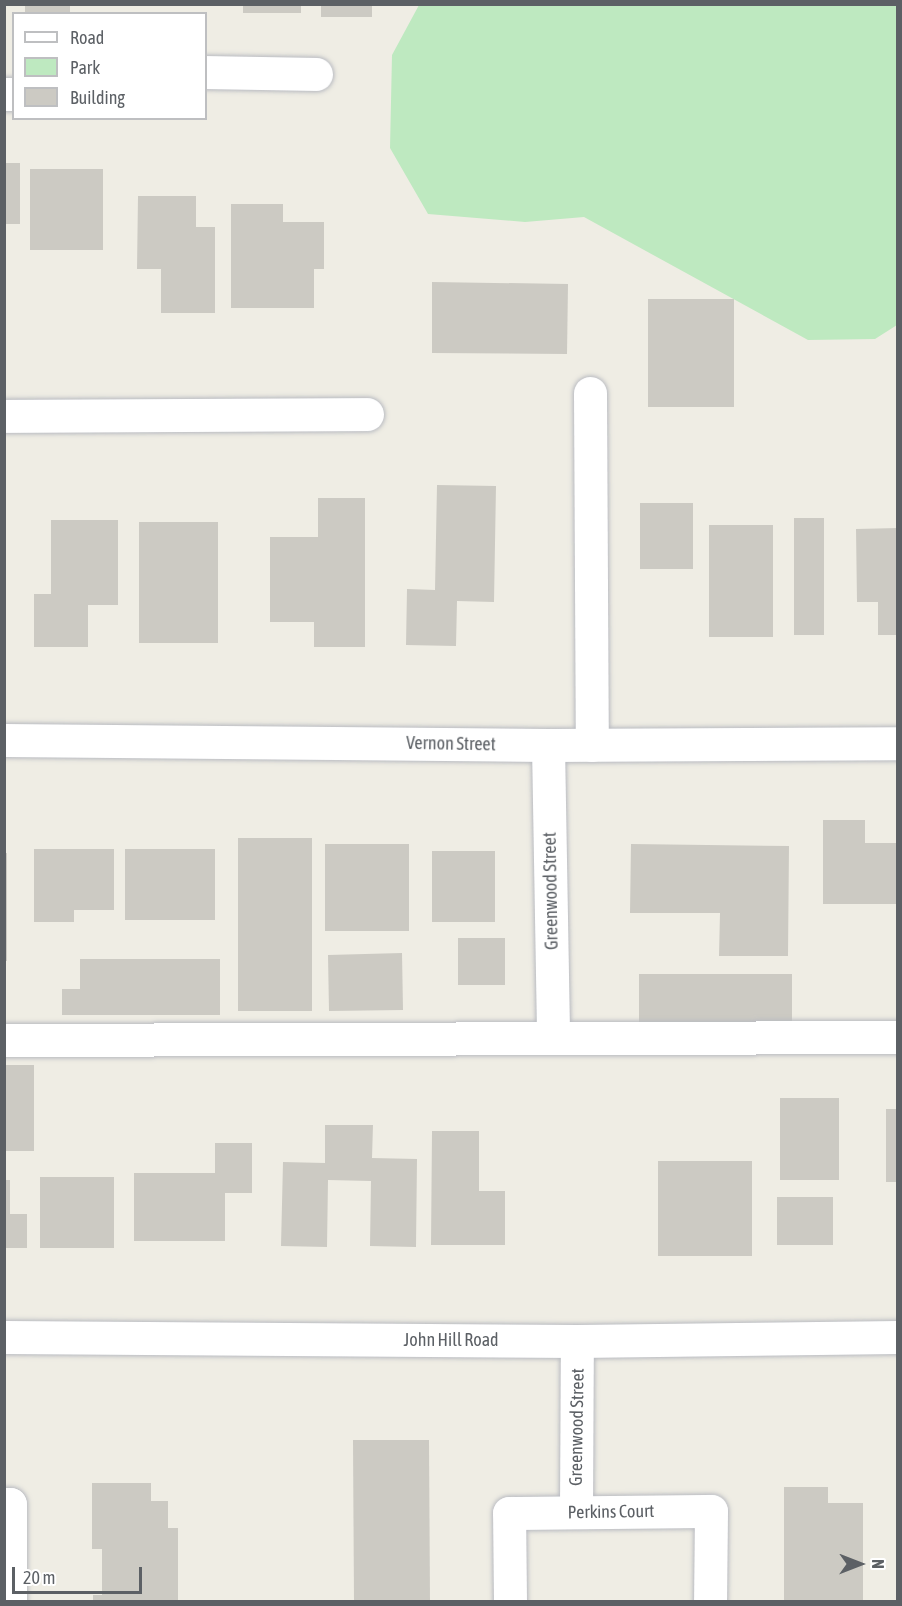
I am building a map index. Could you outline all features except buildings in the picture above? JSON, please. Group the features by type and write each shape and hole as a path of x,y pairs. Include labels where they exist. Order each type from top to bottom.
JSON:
{"street":[{"path":"207,72 316,74"},
{"path":"590,393 592,745"},
{"path":"4,416 367,414"},
{"name":"Vernon Street","path":"4,740 548,745 897,743"},
{"name":"Greenwood Street","path":"548,745 553,1036"},
{"path":"4,1041 553,1036 897,1036"},
{"name":"John Hill Road","path":"4,1337 577,1341 897,1337"},
{"name":"Greenwood Street","path":"576,1512 577,1341"},
{"path":"4,1504 10,1504 10,1602"},
{"name":"Perkins Court","path":"510,1602 509,1513 711,1511 710,1602"}],"green space":[{"path":"419,5 897,5 897,325 875,339 808,340 584,217 525,222 428,214 390,148 392,55"}]}
